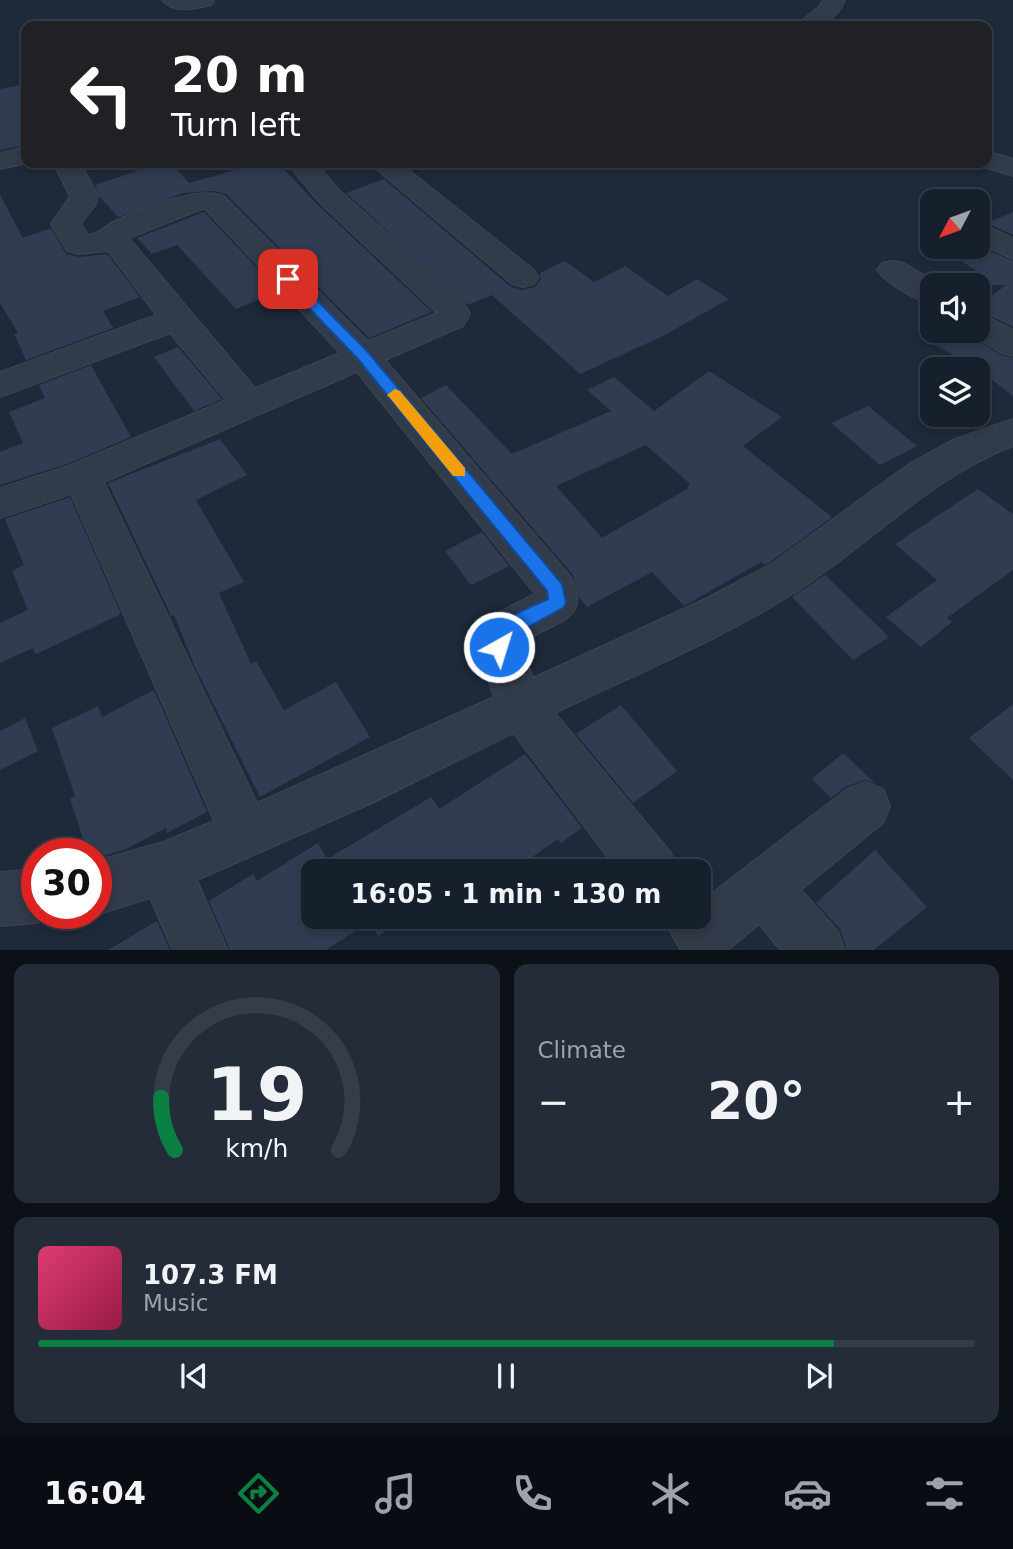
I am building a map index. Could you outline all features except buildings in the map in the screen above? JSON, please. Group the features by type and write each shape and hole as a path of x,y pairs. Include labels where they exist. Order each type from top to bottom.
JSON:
{"street":[{"path":"814,21 830,10 834,0"},
{"path":"186,1 188,21"},
{"path":"0,161 21,156"},
{"path":"992,161 1013,168"},
{"path":"70,168 84,196 82,204 66,224 73,241 91,246 123,229 198,201 210,200 362,355 556,589 557,603 513,625 499,638 521,707 642,859"},
{"path":"0,503 82,476 445,322 454,314 329,196 305,168"},
{"path":"389,168 523,277"},
{"path":"112,236 179,322 249,404"},
{"path":"990,238 1013,250"},
{"path":"893,270 920,287"},
{"path":"0,385 164,323 179,322"},
{"path":"990,331 1013,345"},
{"path":"112,883 164,868 354,786 785,577 840,539 923,474 968,449 1013,432"},
{"path":"82,476 245,833"},
{"path":"711,928 864,806"},
{"path":"164,868 201,950"},
{"path":"762,887 818,950"},
{"path":"0,899 21,897"}],"slow traffic":[{"path":"395,395 459,472"}],"route":[{"path":"288,279 362,355 556,589 559,597 557,603 505,631 499,638 499,647"}]}
